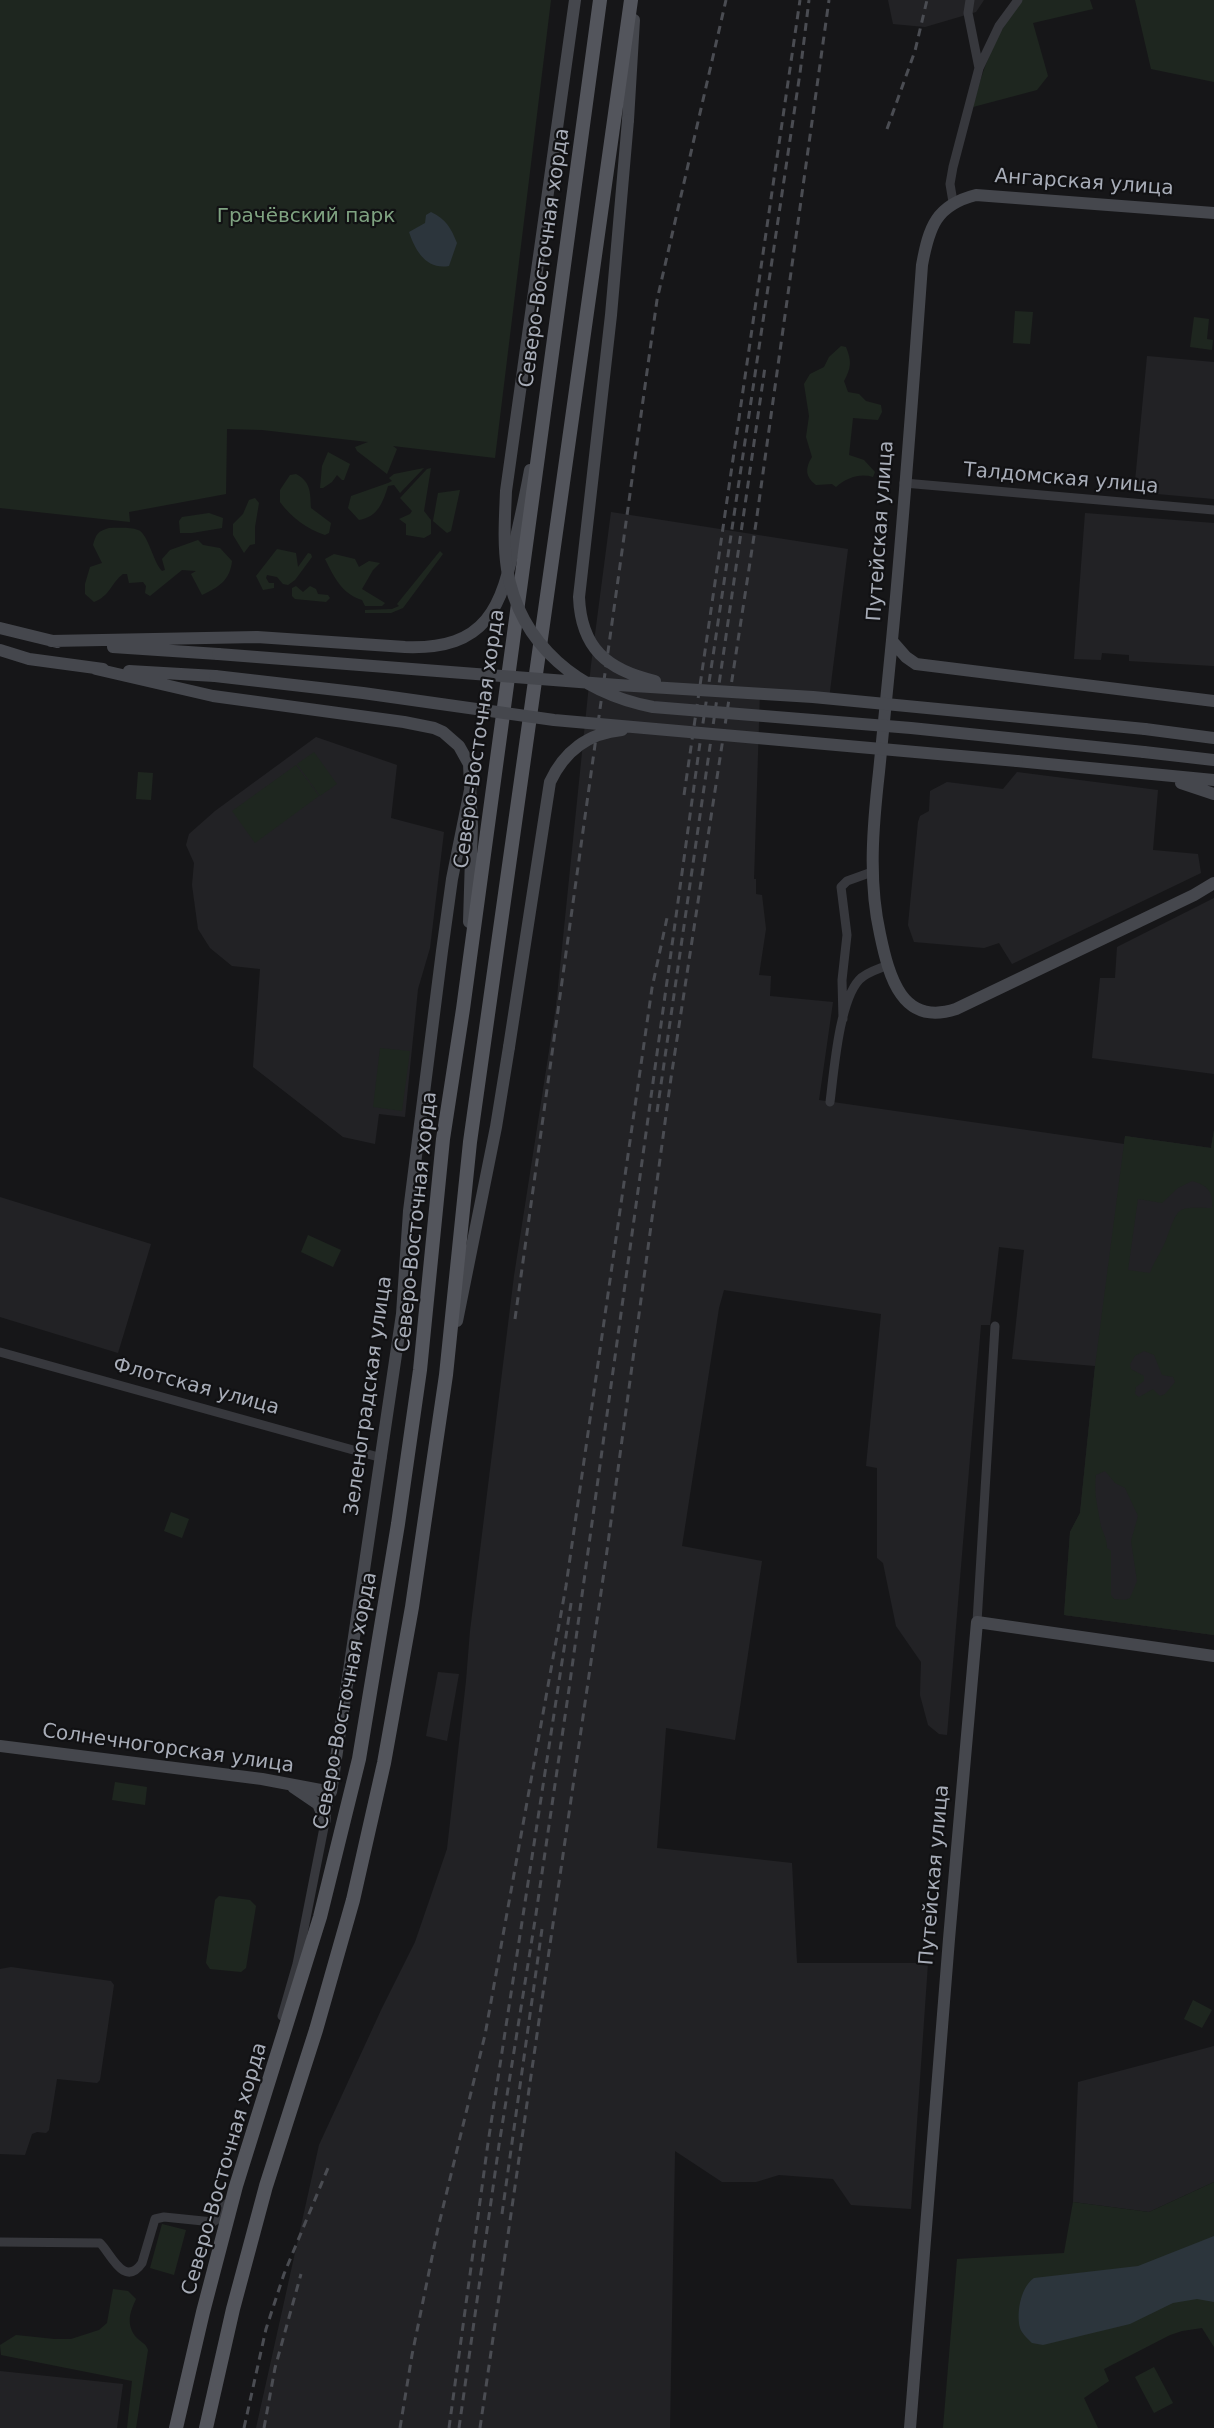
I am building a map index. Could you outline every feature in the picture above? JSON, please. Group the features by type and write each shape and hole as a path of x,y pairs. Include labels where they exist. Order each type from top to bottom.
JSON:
{"main road":[{"path":"575,0 506,491 504,528 507,568 512,587 532,631 546,650 562,666 598,690 616,698 653,707 922,729 1214,760"},
{"name":"Северо-Восточная хорда","path":"176,2428 236,2186 320,1917 359,1759 420,1370 443,1139 463,1009 600,0"},
{"path":"206,2428 233,2309 266,2186 316,2030 350,1911 382,1775 412,1607 446,1375 470,1142 612,119 633,0"},
{"path":"633,0 621,219 579,582 579,610 581,622 590,642 596,651 615,667 638,677 692,688"},
{"name":"Ангарская улица","path":"953,202 976,195 990,194 1214,213"},
{"name":"Путейская улица","path":"953,202 942,211 932,226 922,265 892,641 874,817 873,872 879,933 888,965 899,991 907,1001 923,1013 943,1013 956,1009 1214,885"},
{"path":"51,641 267,637 416,648 458,641 476,631 494,610 509,573 547,389"},
{"path":"0,628 51,641 98,646 913,705 1214,738"},
{"path":"892,641 906,657 916,664 1214,701"},
{"path":"0,650 29,659 96,669 213,696 404,722 434,728 453,739 465,754 469,764 471,785 470,914 463,1009"},
{"path":"96,669 215,676 363,693 545,719 723,736 909,750 1214,780"},
{"path":"446,1375 496,1127 546,795 550,782 564,760 579,744 588,739 610,731 676,730"},
{"path":"1142,774 1203,789 1214,794"},
{"name":"Зеленоградская улица","path":"331,1792 402,1314 409,1211 441,951 452,879 471,785"},
{"path":"976,1622 1214,1656"},
{"name":"Путейская улица","path":"910,2428 976,1622"},
{"name":"Солнечногорская улица","path":"0,1746 287,1784 331,1792"},
{"path":"287,1784 318,1804 325,1820"}],"street":[{"path":"970,0 968,13 979,68"},
{"path":"953,202 950,184 953,167 979,68 999,26 1018,0"},
{"name":"Талдомская улица","path":"904,483 1214,510"},
{"path":"843,1018 842,980 847,935 841,887 847,880 873,872"},
{"path":"830,1102 843,1018 852,992 859,980 868,973 888,965"},
{"name":"Путейская улица","path":"976,1622 995,1326"},
{"name":"Флотская улица","path":"0,1352 382,1458"},
{"name":"Зеленоградская улица","path":"0,2242 12,2244 100,2243 119,2268 130,2271 139,2267 155,2219 164,2217 209,2223 219,2218 254,2113 297,1964 331,1792"}],"shaded area":[{"path":"888,0 984,0 976,12 925,27 893,24"},
{"path":"431,212 447,225 457,243 449,266 434,265 428,262 418,252 409,232 425,223 426,215"},
{"path":"1147,356 1214,362 1214,499 1134,492"},
{"path":"611,512 848,549 829,699 760,691 754,879 756,879 756,894 762,895 766,929 759,975 771,976 770,996 833,1002 819,1100 1124,1144 1125,1136 1211,1148 1214,1130 1214,1635 1064,1615 1070,1532 1080,1513 1095,1366 1012,1359 1024,1250 999,1247 990,1325 981,1325 947,1735 939,1734 928,1725 920,1695 921,1662 896,1626 883,1563 877,1558 877,1468 866,1466 881,1314 724,1290 719,1308 682,1546 762,1561 735,1740 666,1728 657,1848 792,1863 797,1963 928,1963 911,2209 851,2205 833,2179 779,2175 756,2182 722,2182 675,2151 670,2428 256,2428 319,2145 415,1942 447,1849 470,1631 514,1276 556,1006 591,665"},
{"path":"1085,513 1214,523 1214,666 1129,661 1129,655 1102,653 1101,660 1074,659"},
{"path":"316,737 397,765 391,818 444,832 430,948 418,989 405,1117 379,1114 375,1144 343,1137 253,1067 260,969 232,966 210,948 198,929 192,885 194,863 186,845 189,834 215,811"},
{"path":"1017,772 1158,790 1153,850 1198,854 1201,873 1012,964 999,943 984,948 914,942 908,925 918,822 920,816 929,811 930,791 947,782 1003,789"},
{"path":"1214,898 1214,1074 1092,1058 1100,978 1115,978 1117,947"},
{"path":"0,1197 151,1244 118,1353 0,1317"},
{"path":"438,1672 459,1674 447,1741 426,1736"},
{"path":"11,1967 111,1981 114,1985 100,2080 97,2083 57,2079 49,2130 46,2133 32,2134 25,2155 0,2154 0,1969"},
{"path":"1214,2046 1214,2182 1149,2212 1073,2202 1078,2082"},
{"path":"1214,2236 1214,2302 1197,2299 1173,2303 1130,2324 1043,2345 1032,2343 1021,2330 1019,2315 1021,2300 1026,2287 1034,2278 1138,2266"},
{"path":"0,2371 123,2384 117,2428 0,2428"}],"green space":[{"name":"Грачёвский парк","path":"0,0 551,0 495,458 393,446 397,449 387,474 357,451 355,447 368,442 262,430 227,429 226,494 129,512 130,522 0,508"},
{"path":"1022,0 1090,0 1093,9 1033,23 1048,76 1037,90 973,107 991,51"},
{"path":"1135,0 1214,0 1214,82 1151,69"},
{"path":"1015,311 1033,312 1030,344 1013,343"},
{"path":"1194,317 1209,319 1207,339 1213,340 1212,350 1190,347"},
{"path":"841,346 846,347 850,361 844,381 848,392 859,394 866,401 881,405 882,412 878,420 853,418 849,455 864,460 875,472 873,477 853,477 836,487 832,484 816,485 807,472 812,457 806,437 809,416 804,384 810,374 824,367 829,357"},
{"path":"328,452 350,464 344,480 337,475 332,482 320,488 322,466"},
{"path":"424,468 400,493 394,485 388,486 382,503 371,516 359,520 348,508 351,496 392,481 389,478 394,474"},
{"path":"431,468 424,511 431,520 431,534 424,538 406,535 406,524 399,519 412,511 400,498 427,469"},
{"path":"296,474 307,484 311,508 331,523 329,533 325,535 306,526 280,502 280,490 290,475"},
{"path":"460,490 451,531 447,533 433,521 438,493"},
{"path":"255,498 259,503 255,544 250,545 244,553 233,535 233,524 243,514 249,500"},
{"path":"209,513 223,518 222,528 180,533 179,521 182,517"},
{"path":"109,528 131,528 142,532 162,571 165,570 162,559 170,550 198,540 203,545 220,548 232,561 231,568 223,582 202,595 191,574 196,571 182,570 150,596 145,593 146,586 143,582 129,583 127,574 123,574 104,596 94,602 85,594 85,584 90,567 102,563 93,545 95,538 100,532"},
{"path":"277,549 296,553 298,567 308,553 312,557 295,580 288,585 283,584 277,577 267,575 269,583 274,583 274,588 263,590 256,576"},
{"path":"440,551 443,554 403,608 391,613 365,613 365,610 392,609 399,606 397,604"},
{"path":"334,554 355,559 359,567 369,561 380,563 362,589 385,603 382,606 365,606 362,600 344,589 325,559"},
{"path":"296,586 303,592 310,586 316,589 318,594 328,595 330,598 326,602 295,599 292,596 292,588"},
{"path":"314,752 337,784 320,796 297,764"},
{"path":"296,765 319,796 255,843 232,811"},
{"path":"138,772 153,773 151,800 136,799"},
{"path":"380,1048 410,1051 402,1111 373,1107"},
{"path":"1214,1130 1214,1635 1064,1615 1070,1532 1080,1513 1095,1366 1125,1136 1211,1148","holes":["1192,1181 1202,1185 1211,1193 1212,1208 1191,1208 1180,1211 1173,1221 1150,1273 1128,1270 1138,1199 1162,1203 1178,1188","1144,1351 1154,1355 1162,1375 1173,1377 1175,1382 1165,1394 1160,1396 1153,1389 1139,1397 1135,1394 1136,1387 1144,1381 1144,1376 1131,1369 1130,1364 1135,1356","1105,1471 1115,1483 1125,1488 1138,1516 1131,1541 1137,1581 1130,1598 1125,1600 1114,1599 1111,1595 1111,1551 1107,1548 1101,1525 1096,1475"]},
{"path":"308,1235 341,1250 333,1267 301,1252"},
{"path":"171,1512 189,1519 182,1538 164,1531"},
{"path":"115,1782 147,1787 145,1805 112,1800"},
{"path":"219,1896 250,1900 256,1906 246,1968 241,1972 210,1969 206,1963 215,1900"},
{"path":"1193,2000 1212,2010 1202,2028 1184,2019"},
{"path":"1214,2182 1214,2347 1202,2328 1182,2331 1104,2369 1109,2381 1084,2398 1098,2428 943,2428 957,2259 1064,2253 1073,2202 1149,2212"},
{"path":"162,2224 186,2230 174,2275 150,2268"},
{"path":"113,2289 128,2291 136,2299 131,2313 131,2327 135,2336 148,2350 136,2428 127,2428 132,2381 1,2355 0,2345 16,2335 71,2339 99,2330 107,2323"},
{"path":"1154,2367 1173,2403 1154,2413 1135,2377"}],"railway":[{"path":"515,1319 657,300 726,0"},
{"path":"684,795 800,0"},
{"path":"459,2428 499,2145 569,1689 700,743 809,0"},
{"path":"480,2428 606,1558 671,1078 756,523 829,0"},
{"path":"887,129 915,51 927,0"},
{"path":"657,1112 765,367"},
{"path":"400,2428 412,2355 438,2228 485,2035 566,1586 652,988 667,918"},
{"path":"449,2428 488,2143 572,1597"},
{"path":"502,2214 542,1929"},
{"path":"244,2428 266,2329 284,2274 328,2168"},
{"path":"264,2428 275,2368 301,2274"}]}
